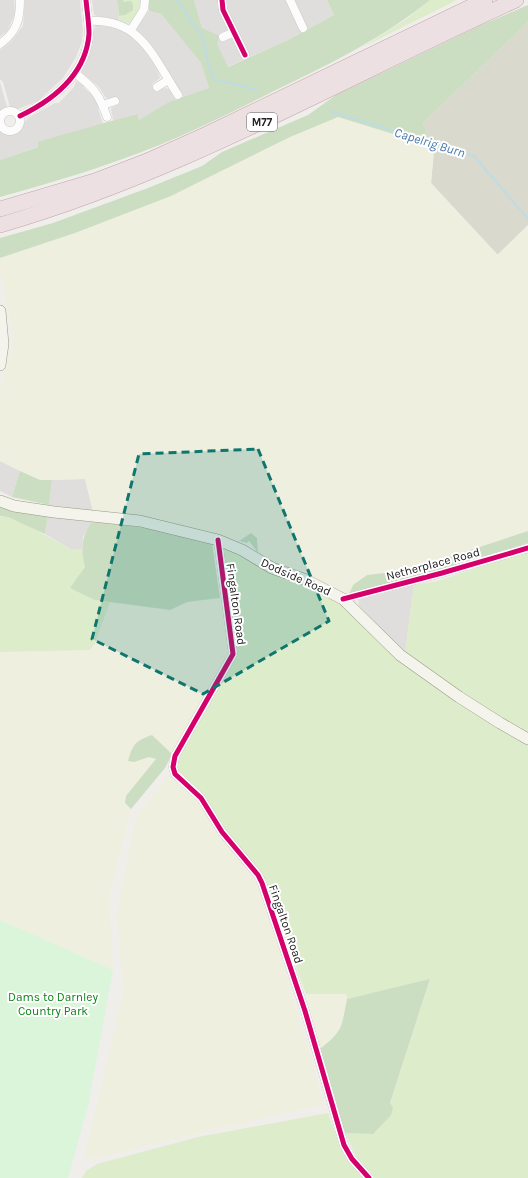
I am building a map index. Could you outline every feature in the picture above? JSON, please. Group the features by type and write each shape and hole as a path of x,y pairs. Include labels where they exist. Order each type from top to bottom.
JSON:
{"highway":[{"name":"M77","path":"0,209 95,181 147,161 207,134 485,0"},
{"name":"M77","path":"0,226 75,203 160,169 516,0"}],"main road":[{"path":"0,311 3,344 0,365"},
{"name":"Dodside Road","path":"0,501 14,506 54,512 140,521 218,540 242,550 272,568 306,580 343,599 400,655 500,724 528,739"}],"street":[{"path":"0,44 11,35 19,21 20,0"},
{"path":"20,116 50,99 64,87 75,73 86,47 88,21 86,0"},
{"path":"131,30 144,9 145,0"},
{"path":"222,0 223,10 245,55"},
{"path":"290,0 303,28"},
{"path":"88,21 103,20 117,23 131,30 147,48 178,95"},
{"path":"223,37 234,32"},
{"path":"75,73 93,87 103,105 107,117"},
{"path":"158,87 168,80"},
{"path":"103,105 115,101"},
{"name":"Fingalton Road","path":"218,540 233,654 175,756 173,767 175,774 201,798 222,832 258,875 262,883 305,1011 344,1145 352,1159 369,1178"},
{"name":"Netherplace Road","path":"343,599 442,573 528,548"}],"highlighted area":[{"path":"258,449 329,621 203,694 92,639 139,454"}],"shaded area":[{"path":"0,0 14,0 15,13 8,30 0,37"},
{"path":"25,0 80,0 83,30 82,41 76,57 63,78 38,101 18,109 10,107 3,82 0,79 0,50 11,42 23,26"},
{"path":"92,0 117,0 119,21 94,15"},
{"path":"194,0 327,0 334,15 288,40 227,67 202,28"},
{"path":"149,11 161,14 201,63 209,88 184,98 137,30 137,27"},
{"path":"528,22 528,225 498,255 431,183 434,151 423,123"},
{"path":"97,23 129,32 143,48 157,70 160,78 152,84 157,92 165,88 169,89 176,100 139,120 136,114 113,121 111,108 119,104 117,97 109,99 106,98 99,87 81,72 90,51 95,25"},
{"path":"76,81 84,85 84,88 96,98 100,107 98,109 103,124 0,160 0,131 8,134 17,132 28,118 55,103 59,103 74,87"},
{"path":"0,82 7,107 0,111"},
{"path":"0,461 20,471 12,497 0,491"},
{"path":"85,479 93,511 49,505 52,480"},
{"path":"48,516 91,522 83,537 82,549 72,550 45,534"},
{"path":"414,585 405,653 359,606 358,600"}],"green space":[{"path":"117,0 124,0 123,2 131,1 133,10 125,15 119,16"},
{"path":"124,0 140,0 137,14 128,24 119,21 119,16 125,15"},
{"path":"149,0 194,0 202,28 219,36 217,44 228,67 288,40 334,15 327,0 430,0 393,27 356,50 195,130 116,162 0,197 0,160 38,147 38,142 137,114 139,120 169,102 209,88 201,63 161,14 149,11"},
{"path":"430,0 457,0 361,48 408,18"},
{"path":"528,5 528,22 423,123 432,146 338,117 290,137 171,196 75,233 0,258 0,238 53,223 148,188 202,166 222,152 308,115 336,95 479,26"},
{"path":"338,117 432,146 434,150 431,183 497,255 524,229 528,233 528,531 410,570 367,575 349,594 314,577 270,563 258,553 257,538 251,533 239,541 156,519 93,511 85,479 40,480 0,461 0,390 14,341 0,271 0,258 75,233 171,196 290,137"},
{"path":"20,471 40,480 52,480 49,505 12,497"},
{"path":"0,506 48,516 45,534 8,517 0,516"},
{"path":"0,517 8,517 25,524 72,550 82,549 95,600 110,602 95,643 90,650 0,652"},
{"path":"91,522 152,530 212,543 220,598 187,602 170,610 95,600 70,588 85,567 83,544 85,534"},
{"path":"528,531 528,543 437,571 349,594 353,585 367,575 410,570"},
{"path":"251,533 257,538 258,553 249,541 247,543 239,541"},
{"path":"227,548 278,576 315,587 330,594 402,661 469,710 528,744 528,1178 375,1178 358,1160 345,1133 373,1134 390,1104 430,980 347,999 346,994 306,994 263,877 178,772 177,759 236,657 223,550"},
{"path":"528,550 528,731 493,713 405,653 414,585 438,581"},
{"path":"220,598 229,652 172,754 152,735 133,745 128,760 134,762 149,757 156,759 126,797 125,803 131,809 109,896 113,970 0,920 0,652 90,650 95,643 110,602 169,610 187,602"},
{"path":"152,735 172,754 165,768 131,809 125,803 126,796 156,759 149,757 134,762 128,761 133,747 138,741"},
{"path":"169,775 201,805 216,830 258,886 276,940 324,1104 87,1160 85,1155 123,993 117,913 134,826 138,814"},
{"name":"Dams to Darnley Country Park","path":"0,920 113,970 88,1106 68,1178 0,1178"},
{"path":"430,979 390,1103 393,1108 391,1115 373,1134 345,1133 320,1049 338,1032 344,1016 347,999"},
{"path":"306,994 347,994 341,1028 336,1036 320,1049"},
{"path":"328,1113 341,1149 363,1178 82,1178 86,1171 97,1164 198,1137"}],"waterway":[{"name":"Capelrig Burn","path":"177,0 203,38 208,63 214,79 257,90"},
{"name":"Capelrig Burn","path":"330,111 474,156 528,219"}],"cycle path":[{"path":"20,116 56,94 75,73 82,61 87,48 89,34 86,0"},
{"path":"222,0 223,10 245,55"},
{"path":"218,540 233,654 175,756 173,767 175,774 201,798 222,832 258,875 262,883 305,1011 344,1145 352,1159 369,1178"},
{"path":"343,599 442,573 528,548"}]}
